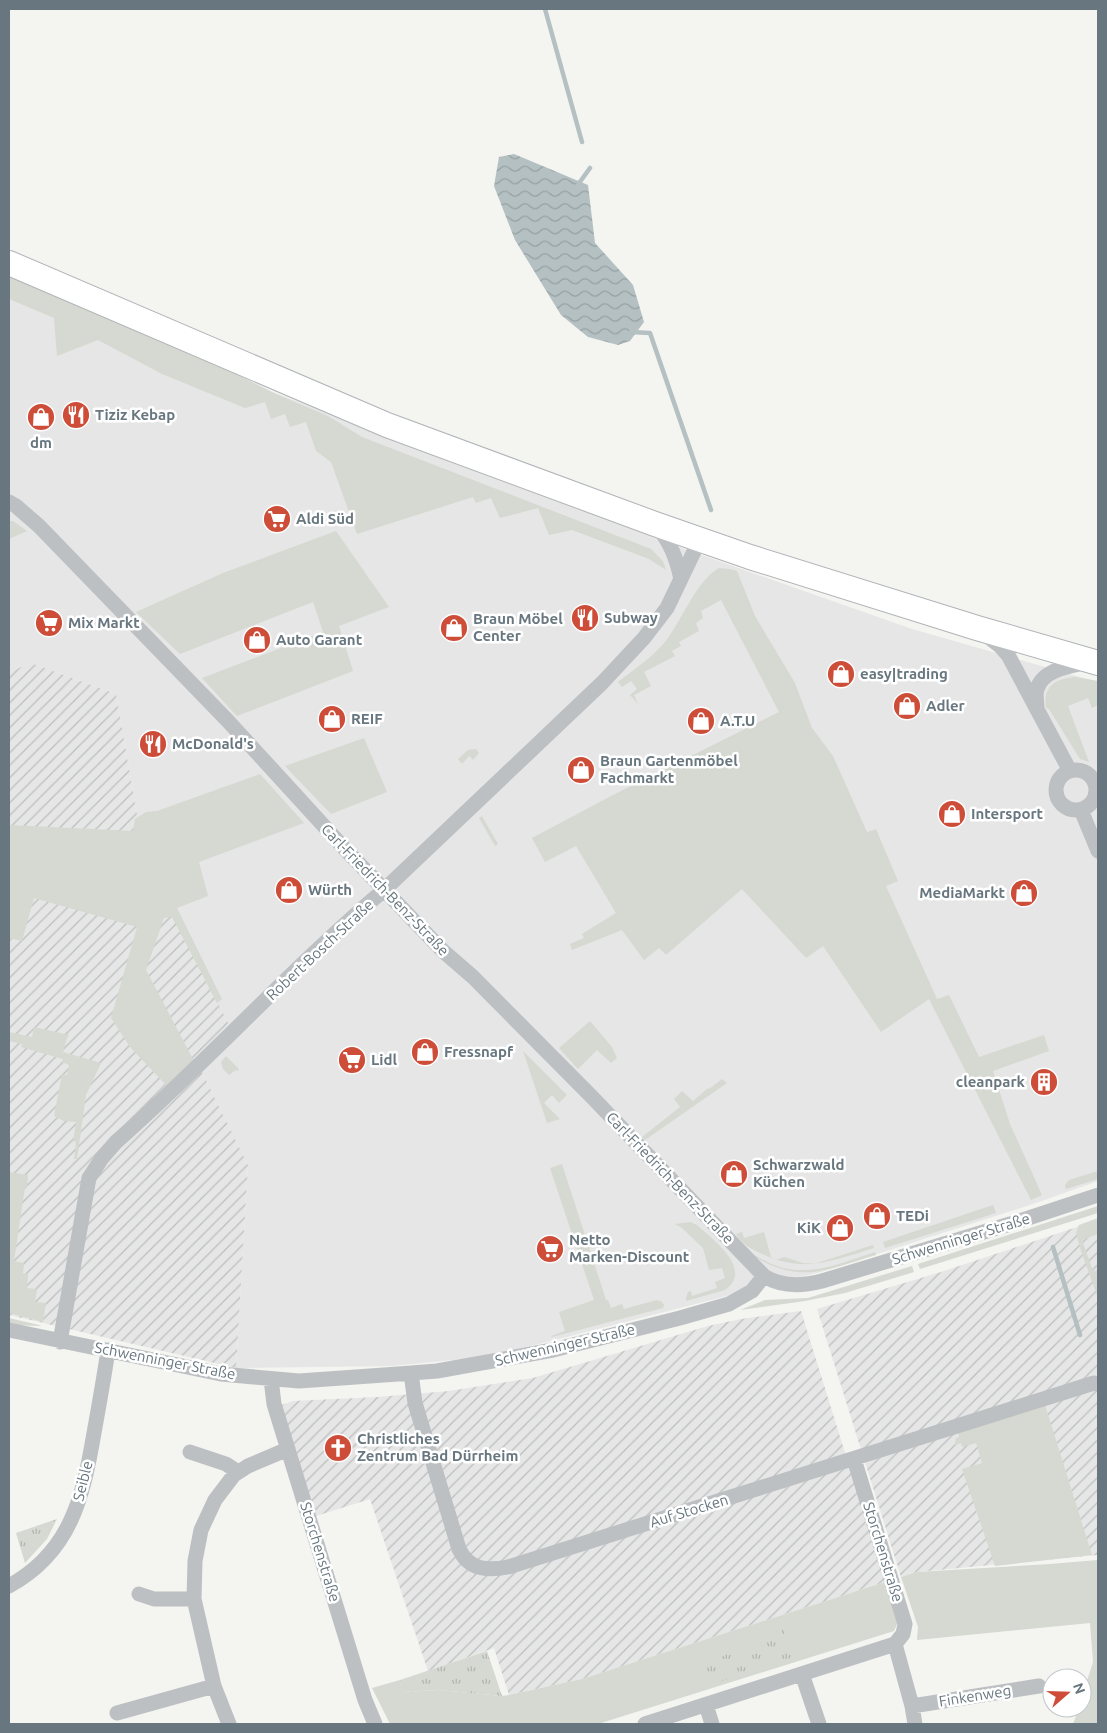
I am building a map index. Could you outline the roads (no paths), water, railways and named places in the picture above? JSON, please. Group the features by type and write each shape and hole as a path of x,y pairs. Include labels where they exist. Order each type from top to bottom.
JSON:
{"main road":[{"path":"9,263 387,425 655,524 977,628 1096,662"}],"street":[{"name":"Carl-Friedrich-Benz-Straße","path":"9,502 22,511 52,539 227,720 345,849 443,951 473,977 591,1096 764,1276"},
{"path":"655,524 669,541 681,578"},
{"name":"Robert-Bosch-Straße","path":"60,1342 89,1178 102,1158 116,1142 608,677 644,638 667,608 700,539"},
{"path":"977,628 1004,650 1070,771"},
{"path":"1037,710 1037,687 1044,679 1053,672 1096,662"},
{"path":"1070,771 1082,771 1094,783 1095,796 1087,807 1081,810 1069,809 1063,806 1056,796 1057,783 1060,778 1070,771"},
{"path":"1081,810 1098,852"},
{"name":"Schwenninger Straße","path":"9,1330 221,1374 271,1379 299,1381 446,1370 553,1350 729,1304 752,1291 764,1276 772,1281 793,1285 812,1284 1010,1224 1098,1195"},
{"name":"Seible","path":"9,1586 40,1563 65,1532 76,1511 86,1477 108,1350"},
{"name":"Auf Stocken","path":"411,1373 416,1403 459,1549 463,1557 474,1566 490,1570 508,1567 1094,1383 1098,1384"},
{"name":"Storchenstraße","path":"271,1379 274,1404 365,1700 375,1724"},
{"path":"230,1724 214,1686 194,1599 195,1561 201,1530 215,1500 234,1475 256,1462 288,1449"},
{"path":"190,1452 226,1464 238,1472"},
{"name":"Storchenstraße","path":"854,1459 905,1624 903,1634 896,1644"},
{"path":"139,1594 154,1599 194,1599"},
{"path":"645,1724 896,1644 915,1724"},
{"path":"802,1674 819,1724"},
{"path":"117,1713 214,1686"},
{"name":"Finkenweg","path":"912,1706 1038,1686"},
{"path":"706,1705 712,1724"}],"water":[{"path":"514,154 588,185 595,243 633,285 644,322 630,341 618,345 588,337 561,315 515,240 494,186 499,157"}],"waterway":[{"path":"545,9 582,142"},
{"path":"577,186 590,168"},
{"path":"631,332 650,333 711,510"},
{"path":"1053,1247 1080,1335"}],"place":[{"name":"Tiziz Kebap","path":"76,415"},
{"name":"dm","path":"41,417"},
{"name":"Aldi Süd","path":"277,519"},
{"name":"Subway","path":"585,618"},
{"name":"Mix Markt","path":"49,623"},
{"name":"Braun Möbel Center","path":"454,628"},
{"name":"Auto Garant","path":"257,640"},
{"name":"easy|trading","path":"841,674"},
{"name":"Adler","path":"907,706"},
{"name":"REIF","path":"332,719"},
{"name":"A.T.U","path":"701,721"},
{"name":"McDonald's","path":"153,744"},
{"name":"Braun Gartenmöbel Fachmarkt","path":"581,770"},
{"name":"Intersport","path":"952,814"},
{"name":"Würth","path":"289,890"},
{"name":"MediaMarkt","path":"1024,893"},
{"name":"Fressnapf","path":"425,1052"},
{"name":"Lidl","path":"352,1060"},
{"name":"cleanpark","path":"1044,1082"},
{"name":"Schwarzwald Küchen","path":"734,1174"},
{"name":"TEDi","path":"877,1216"},
{"name":"KiK","path":"840,1228"},
{"name":"Netto Marken-Discount","path":"550,1249"},
{"name":"Christliches Zentrum Bad Dürrheim","path":"338,1448"}]}
